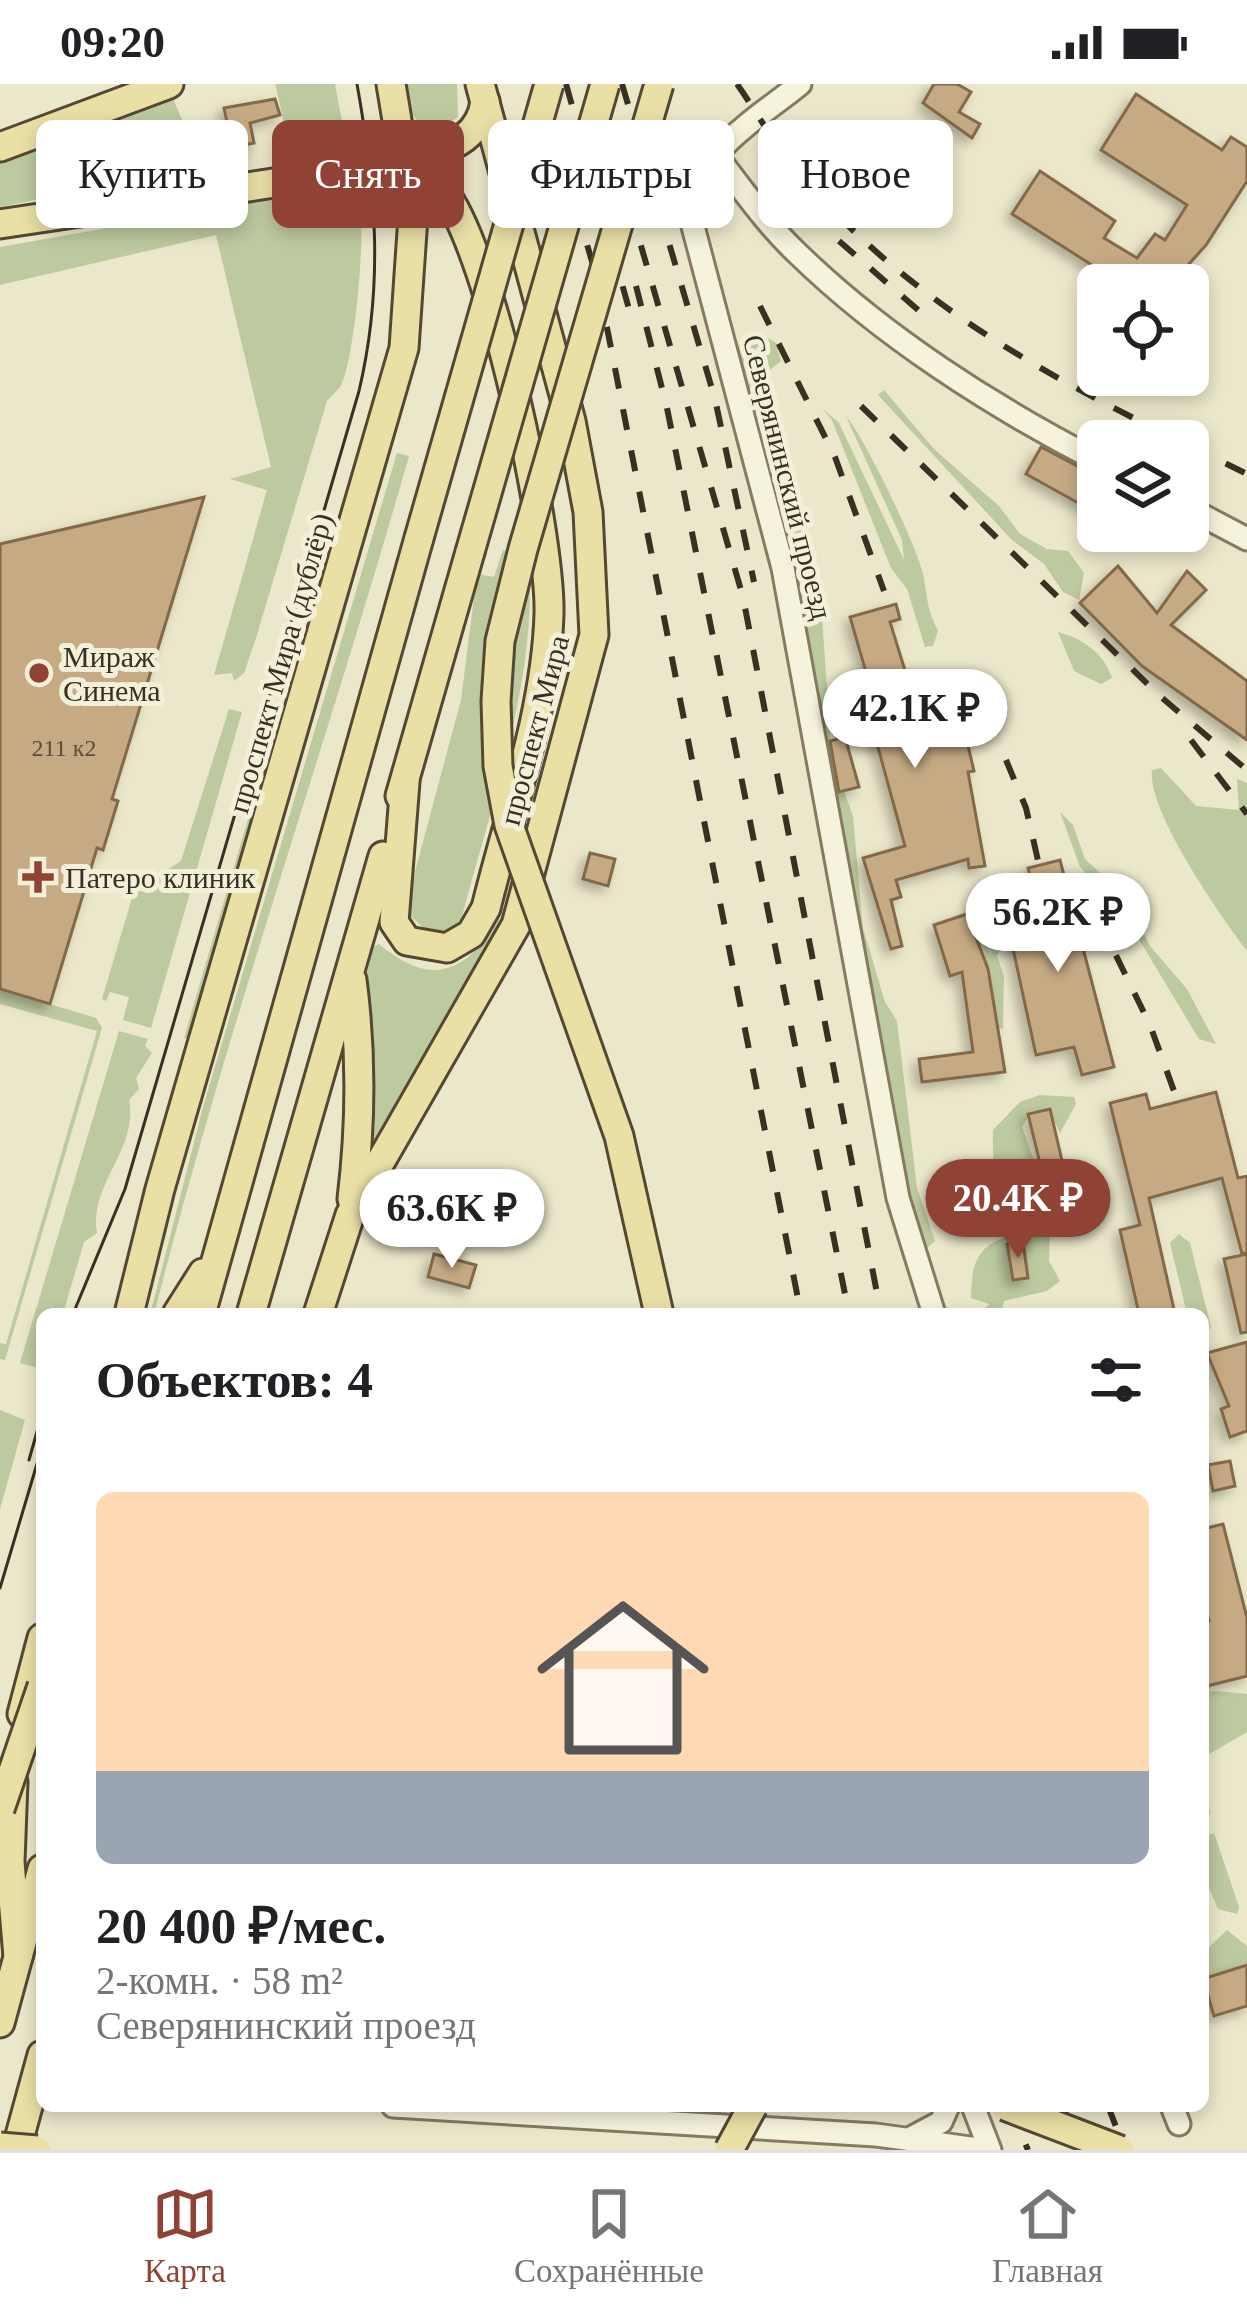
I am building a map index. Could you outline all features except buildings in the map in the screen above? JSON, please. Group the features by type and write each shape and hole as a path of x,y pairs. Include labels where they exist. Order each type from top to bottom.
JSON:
{"main road":[{"path":"0,135 166,84"},
{"path":"0,147 166,84"},
{"name":"проспект Мира (дублёр)","path":"391,84 399,120"},
{"path":"203,1308 549,84"},
{"name":"проспект Мира","path":"253,1308 605,84"},
{"path":"658,1308 619,1136 509,826 498,766 496,701 500,640 523,549 659,84"},
{"path":"464,140 480,127 482,93"},
{"name":"проспект Мира","path":"350,1215 515,925 594,635 588,512 571,421 482,93"},
{"path":"0,224 272,183"},
{"name":"проспект Мира (дублёр)","path":"132,1308 145,1246 397,384 414,255 412,228"},
{"path":"404,782 394,922 407,941 447,948 471,934 486,908 529,734 549,613 534,490 484,286 459,228"},
{"name":"проспект Мира","path":"320,1308 350,1215 362,1119 362,1049 351,968"},
{"path":"181,1308 223,1239"},
{"path":"18,1957 10,1862 12,1788 22,1714 36,1661"},
{"path":"0,1809 36,1704"},
{"path":"0,2023 36,1891"},
{"path":"18,2144 36,2077"},
{"path":"18,2144 36,2102"},
{"path":"728,2150 750,2112"},
{"path":"1021,2112 1120,2150"}],"street":[{"path":"734,138 800,84"},
{"path":"734,178 794,252 860,307 991,399 1077,449"},
{"name":"Северянинский проезд","path":"693,228 783,568 898,1198 932,1308"},
{"path":"1209,519 1247,539"},
{"path":"490,2112 910,2138 987,2150 975,2112"},
{"path":"910,2138 941,2122 945,2112"}],"green space":[{"path":"275,84 335,84 342,120 284,120"},
{"path":"403,84 457,84 458,117 453,120 417,120 409,110"},
{"path":"171,94 182,120 86,120"},
{"path":"36,135 36,200 0,207 0,146"},
{"path":"272,200 272,228 361,228 360,263 345,374 327,401 256,638 244,673 234,681 232,673 214,675 267,490 230,479 271,467 216,235 0,285 0,247 107,228 248,228 248,203"},
{"path":"760,333 776,343 781,361 766,373 772,429 789,465 820,589 832,758 853,816 863,928 885,1002 897,1021 917,1188 935,1241 913,1260 808,672 808,634 734,354 743,338"},
{"path":"884,390 934,449 999,506 1020,534 1047,549 1068,551 1084,573 1079,600 1063,592 1044,564 1012,540 878,395"},
{"path":"822,408 839,423 904,560 902,540 846,416 890,495 924,578 938,631 933,646 925,647 907,589 891,568 832,420"},
{"path":"397,453 409,456 215,1093 156,1307 152,1308 203,1107"},
{"path":"503,550 529,554 530,601 520,693 461,920 444,934 431,934 410,916 409,894 461,700 477,574 494,577"},
{"path":"1058,632 1091,648 1112,678 1101,684 1074,671"},
{"path":"229,709 242,712 151,1028 123,1020 129,997 110,992 106,1001 102,999 134,891 181,861"},
{"path":"278,716 282,719 188,1039 184,1038"},
{"path":"1161,768 1196,806 1239,810 1237,779 1247,783 1247,951 1204,889 1161,811 1152,770"},
{"path":"1060,812 1073,825 1085,859 1125,896 1150,946 1187,989 1216,1044 1199,1039 1120,908 1080,867"},
{"path":"976,906 1004,941 997,956 1004,976 1003,1029 992,1025 978,933 965,922 964,910"},
{"path":"504,911 496,939 369,1152 373,1060 365,981 373,947 379,944 418,967 450,967 478,947"},
{"path":"0,989 96,1018 102,1028 5,1360 0,1359 0,1343 6,1344 97,1031 0,1004"},
{"path":"119,1031 148,1039 145,1046 152,1053 136,1078 139,1089 129,1100 127,1135 100,1199 97,1233 84,1242 65,1308 36,1308"},
{"path":"1040,1095 1074,1097 1076,1104 1060,1133 1050,1112 1032,1111 1022,1127 1037,1169 1032,1194 1050,1229 1049,1261 1060,1281 1047,1291 1004,1301 1002,1308 985,1308 989,1304 971,1298 975,1265 991,1244 1014,1234 1021,1218 1000,1191 993,1130 1020,1102"},
{"path":"1179,1234 1190,1243 1206,1308 1186,1308 1170,1243"},
{"path":"36,1309 36,1367 20,1363"},
{"path":"0,1410 25,1420 0,1509"},
{"path":"1209,1692 1247,1694 1247,1732 1209,1754"},
{"path":"1214,1833 1239,1907 1237,1914 1218,1909 1209,1888 1209,1835"},
{"path":"1227,1930 1247,1946 1247,1964 1225,1971 1209,1983 1209,1947"}],"tram line":[{"path":"75,1308 125,1189 359,391 372,313 374,238 357,84"},
{"path":"29,1460 36,1435"},
{"path":"0,1588 36,1467"}],"railway":[{"path":"540,84 598,282 800,1308"},
{"path":"566,84 629,309"},
{"path":"594,84 743,597 880,1308"},
{"path":"622,84 715,399 754,582"},
{"path":"737,84 786,157 878,253 924,291 1021,357 1139,420"},
{"path":"839,241 925,316"},
{"path":"636,286 667,408 848,1308"},
{"path":"760,306 835,457 884,591"},
{"path":"861,406 1161,697 1247,770"},
{"path":"1209,455 1247,474"},
{"path":"1191,740 1247,814"},
{"path":"1006,760 1026,808 1039,865"},
{"path":"1079,880 1150,1025 1178,1102"},
{"path":"1012,2112 1028,2150"},
{"path":"1065,2112 1079,2150"},
{"path":"1110,2112 1125,2150"}],"place":[{"name":"Мираж Синема","path":"39,673"},
{"name":"Патеро клиник","path":"38,877"}]}
